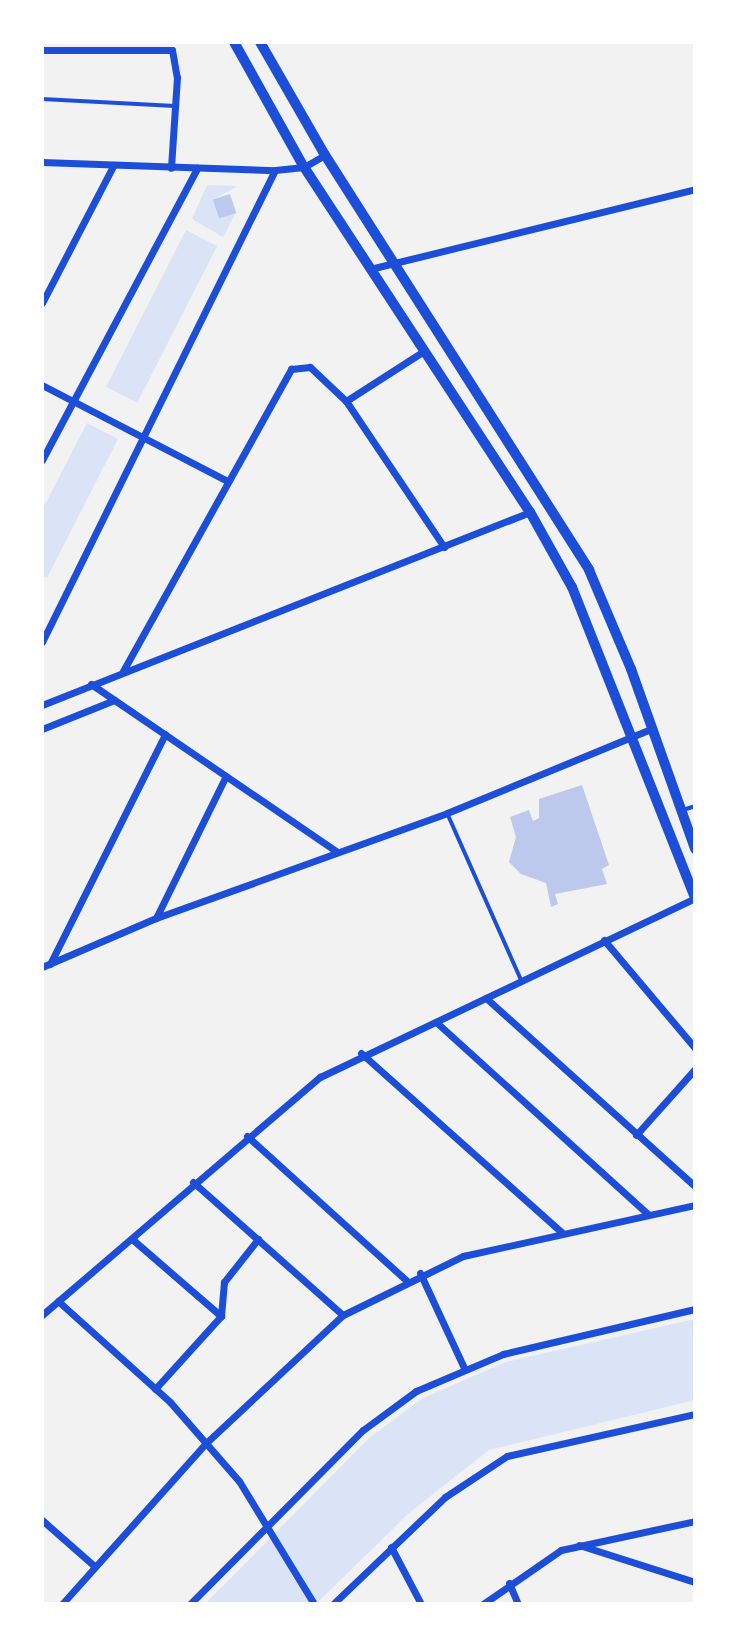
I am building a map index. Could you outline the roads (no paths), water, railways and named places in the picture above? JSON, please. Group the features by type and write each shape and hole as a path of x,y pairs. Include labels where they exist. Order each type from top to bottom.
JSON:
{"main road":[{"path":"234,42 304,167 530,512 572,587 634,736 695,898"},
{"path":"260,42 325,155 570,535 604,601 695,849"}],"street":[{"path":"42,50 168,48 175,55 176,106 171,168"},
{"path":"42,162 275,170 304,167 325,155"},
{"path":"42,303 113,166"},
{"path":"42,460 197,168"},
{"path":"42,642 275,170"},
{"path":"370,269 695,189"},
{"path":"346,401 424,351"},
{"path":"123,671 291,369 310,367 346,401 444,547"},
{"path":"42,385 227,481"},
{"path":"42,705 530,512"},
{"path":"91,684 337,852"},
{"path":"42,729 114,700"},
{"path":"46,966 156,918 447,813 653,728"},
{"path":"46,966 165,734"},
{"path":"156,918 226,776"},
{"path":"42,1315 132,1239 193,1182 320,1077 361,1053 436,1022 695,898"},
{"path":"604,940 695,1048"},
{"path":"486,998 695,1186"},
{"path":"436,1022 648,1214"},
{"path":"361,1053 562,1233"},
{"path":"636,1135 695,1069"},
{"path":"247,1136 406,1280"},
{"path":"193,1182 343,1315"},
{"path":"62,1604 93,1565 206,1443 343,1315 420,1273 463,1256 695,1205"},
{"path":"132,1239 221,1316"},
{"path":"155,1389 221,1316 224,1282 258,1239"},
{"path":"420,1273 464,1368"},
{"path":"58,1301 155,1389 206,1443 269,1524 314,1604"},
{"path":"190,1604 363,1430 416,1391 464,1368 578,1334 695,1309"},
{"path":"333,1604 445,1497 507,1456 695,1414"},
{"path":"42,1520 93,1565"},
{"path":"483,1604 546,1557 578,1545 695,1521"},
{"path":"578,1545 695,1582"},
{"path":"391,1547 421,1604"},
{"path":"509,1583 518,1604"}],"lane":[{"path":"42,99 176,106"},
{"path":"681,811 695,806"},
{"path":"447,813 521,980"}]}
